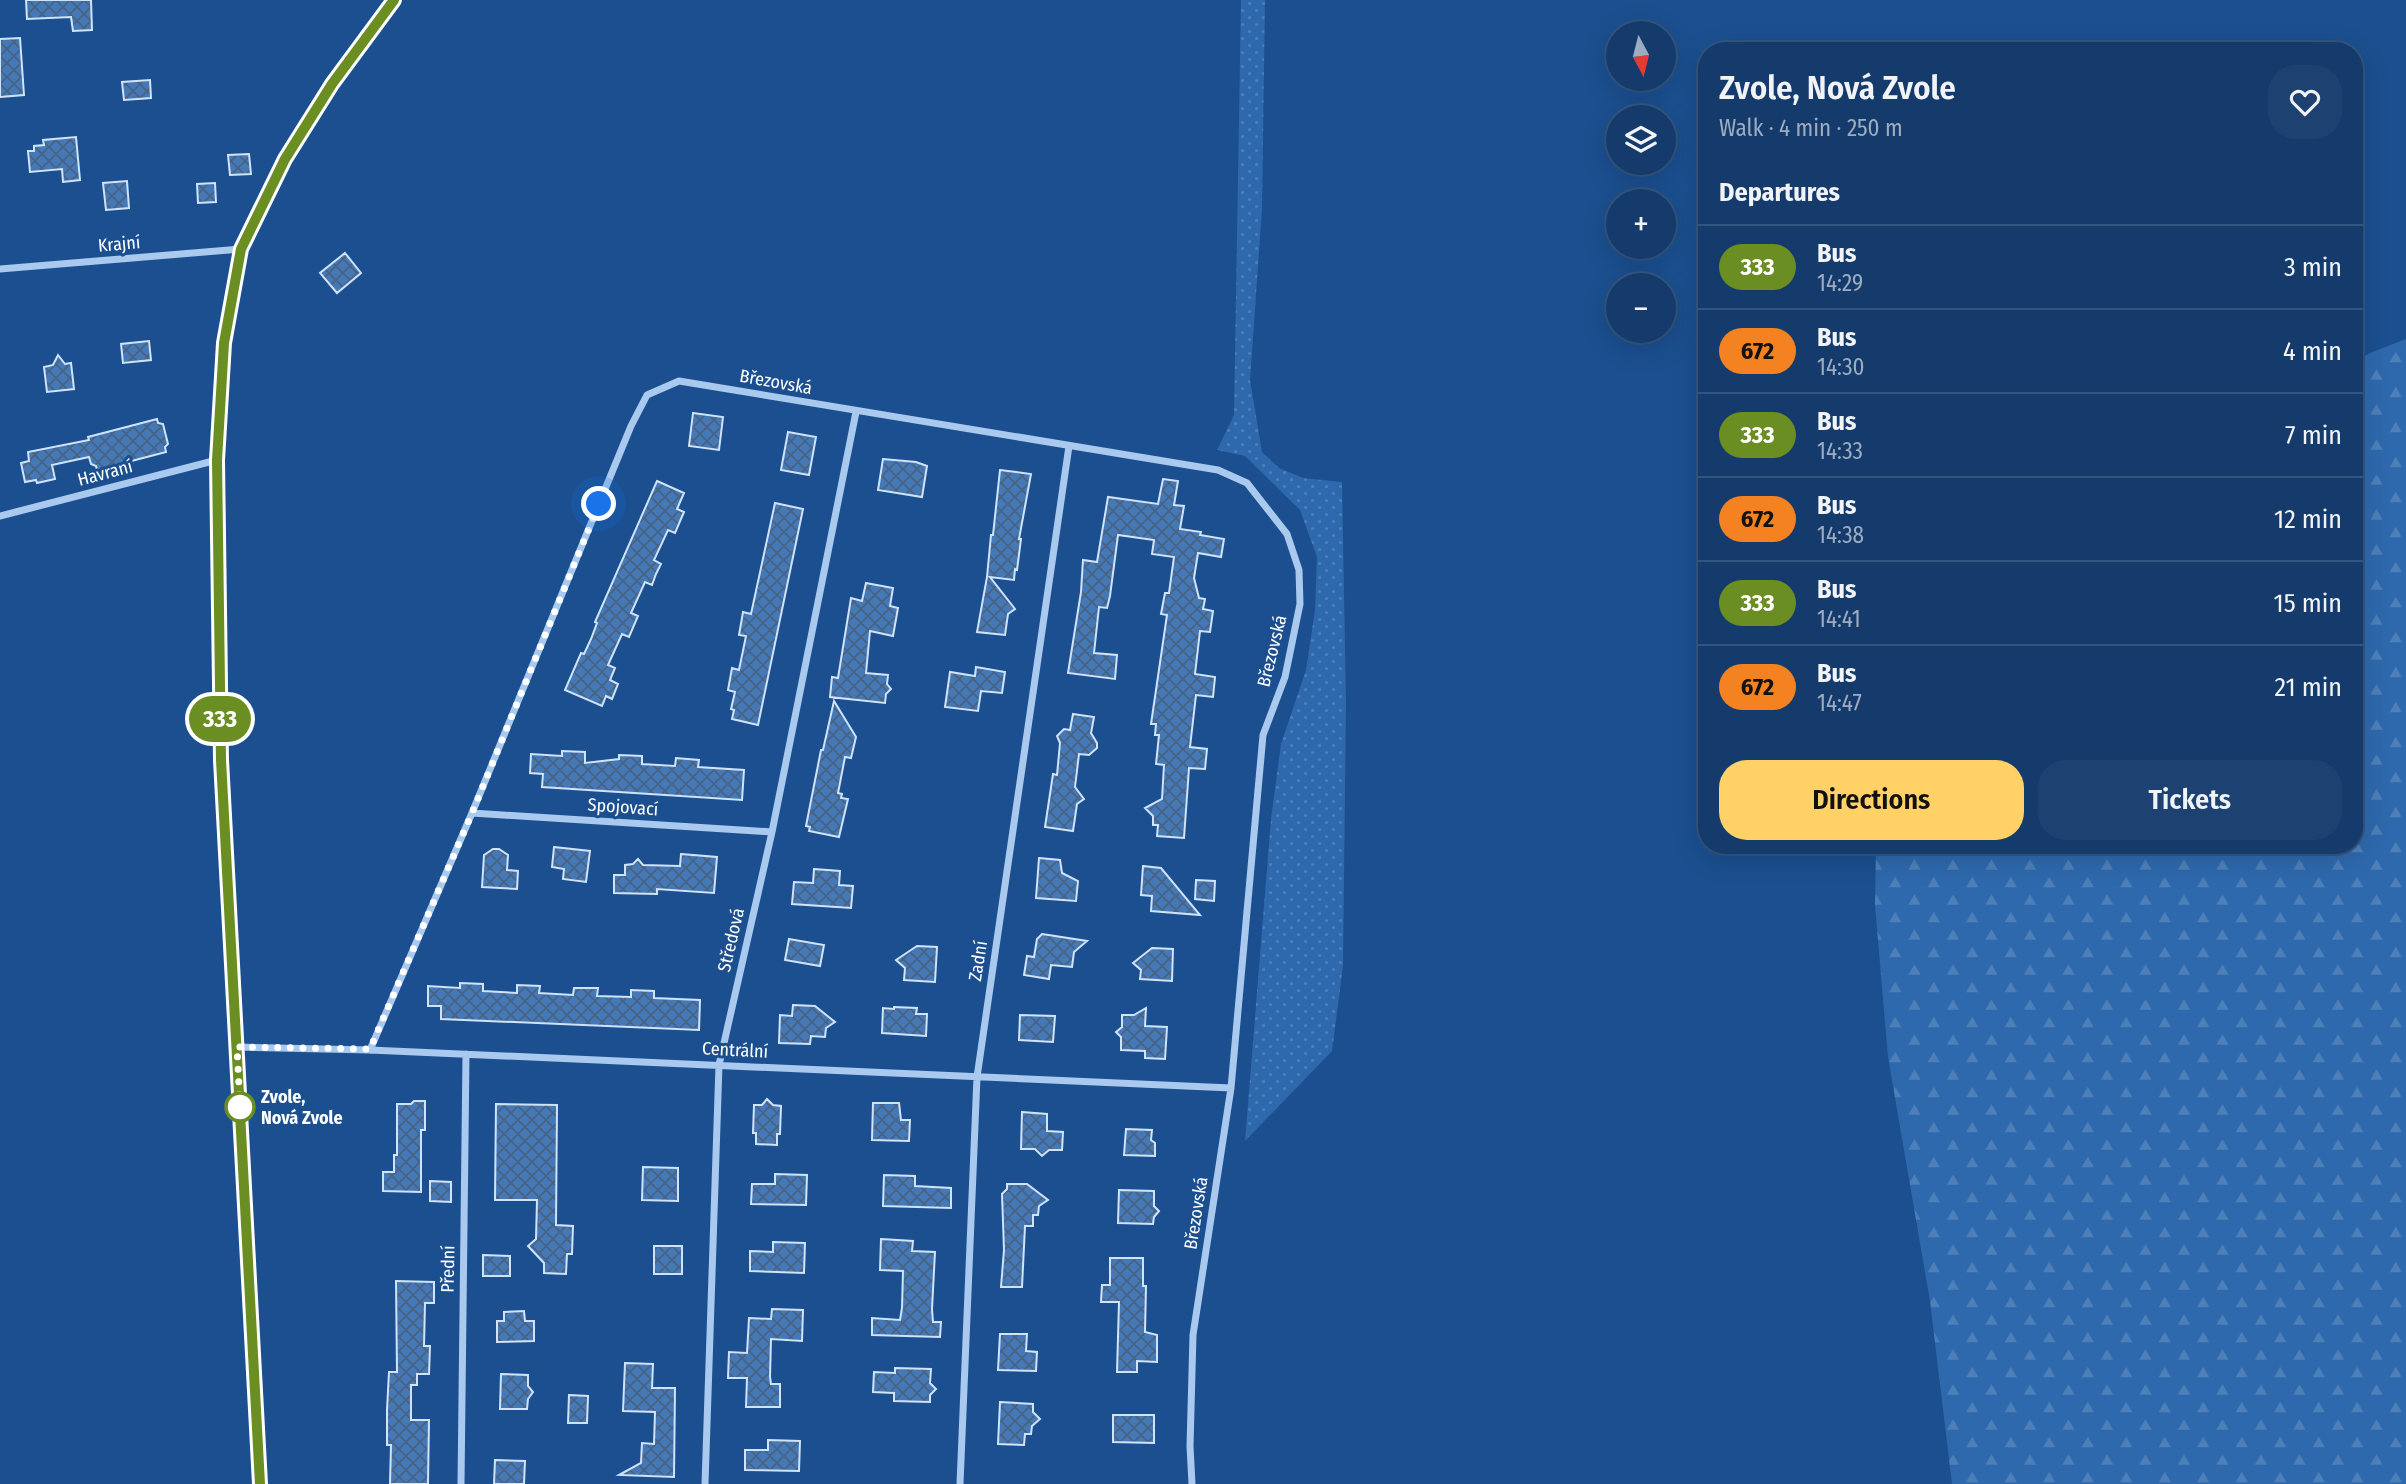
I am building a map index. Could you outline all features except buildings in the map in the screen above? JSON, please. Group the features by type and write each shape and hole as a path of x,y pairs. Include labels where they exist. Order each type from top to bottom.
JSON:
{"street":[{"path":"260,1484 221,760 217,460 224,343 241,249 285,159 332,84 394,0"},
{"name":"Krajní","path":"0,269 241,249"},
{"name":"Březovská","path":"370,1049 472,813 631,426 647,395 679,381 1219,470 1247,483 1287,534 1299,570 1300,604 1284,677 1263,736 1231,1088 1193,1335 1190,1446 1192,1484"},
{"name":"Středová","path":"705,1484 719,1065 772,832 856,412"},
{"name":"Zadní","path":"960,1484 976,1077 1069,446"},
{"name":"Havraní","path":"0,516 217,460"},
{"name":"Spojovací","path":"472,813 772,832"},
{"name":"Centrální","path":"237,1047 370,1049 1231,1088"},
{"name":"Přední","path":"461,1484 466,1054"}],"green space":[{"path":"1241,0 1265,0 1262,209 1250,380 1262,452 1279,468 1303,478 1342,482 1346,703 1343,966 1332,1051 1245,1141 1271,819 1281,744 1306,670 1315,610 1317,557 1300,510 1245,456 1217,450 1234,415"},
{"path":"2406,339 2406,1484 1952,1484 1930,1301 1888,1057 1875,905 1876,854 2363,854 2363,357"}],"bus line":[{"name":"333","path":"260,1484 221,760 217,460 224,343 241,249 285,159 332,84 394,0"}],"place":[{"name":"Zvole, Nová Zvole","path":"240,1107"}],"route":[{"path":"240,1107 237,1047 370,1049 472,813 599,504"}]}
